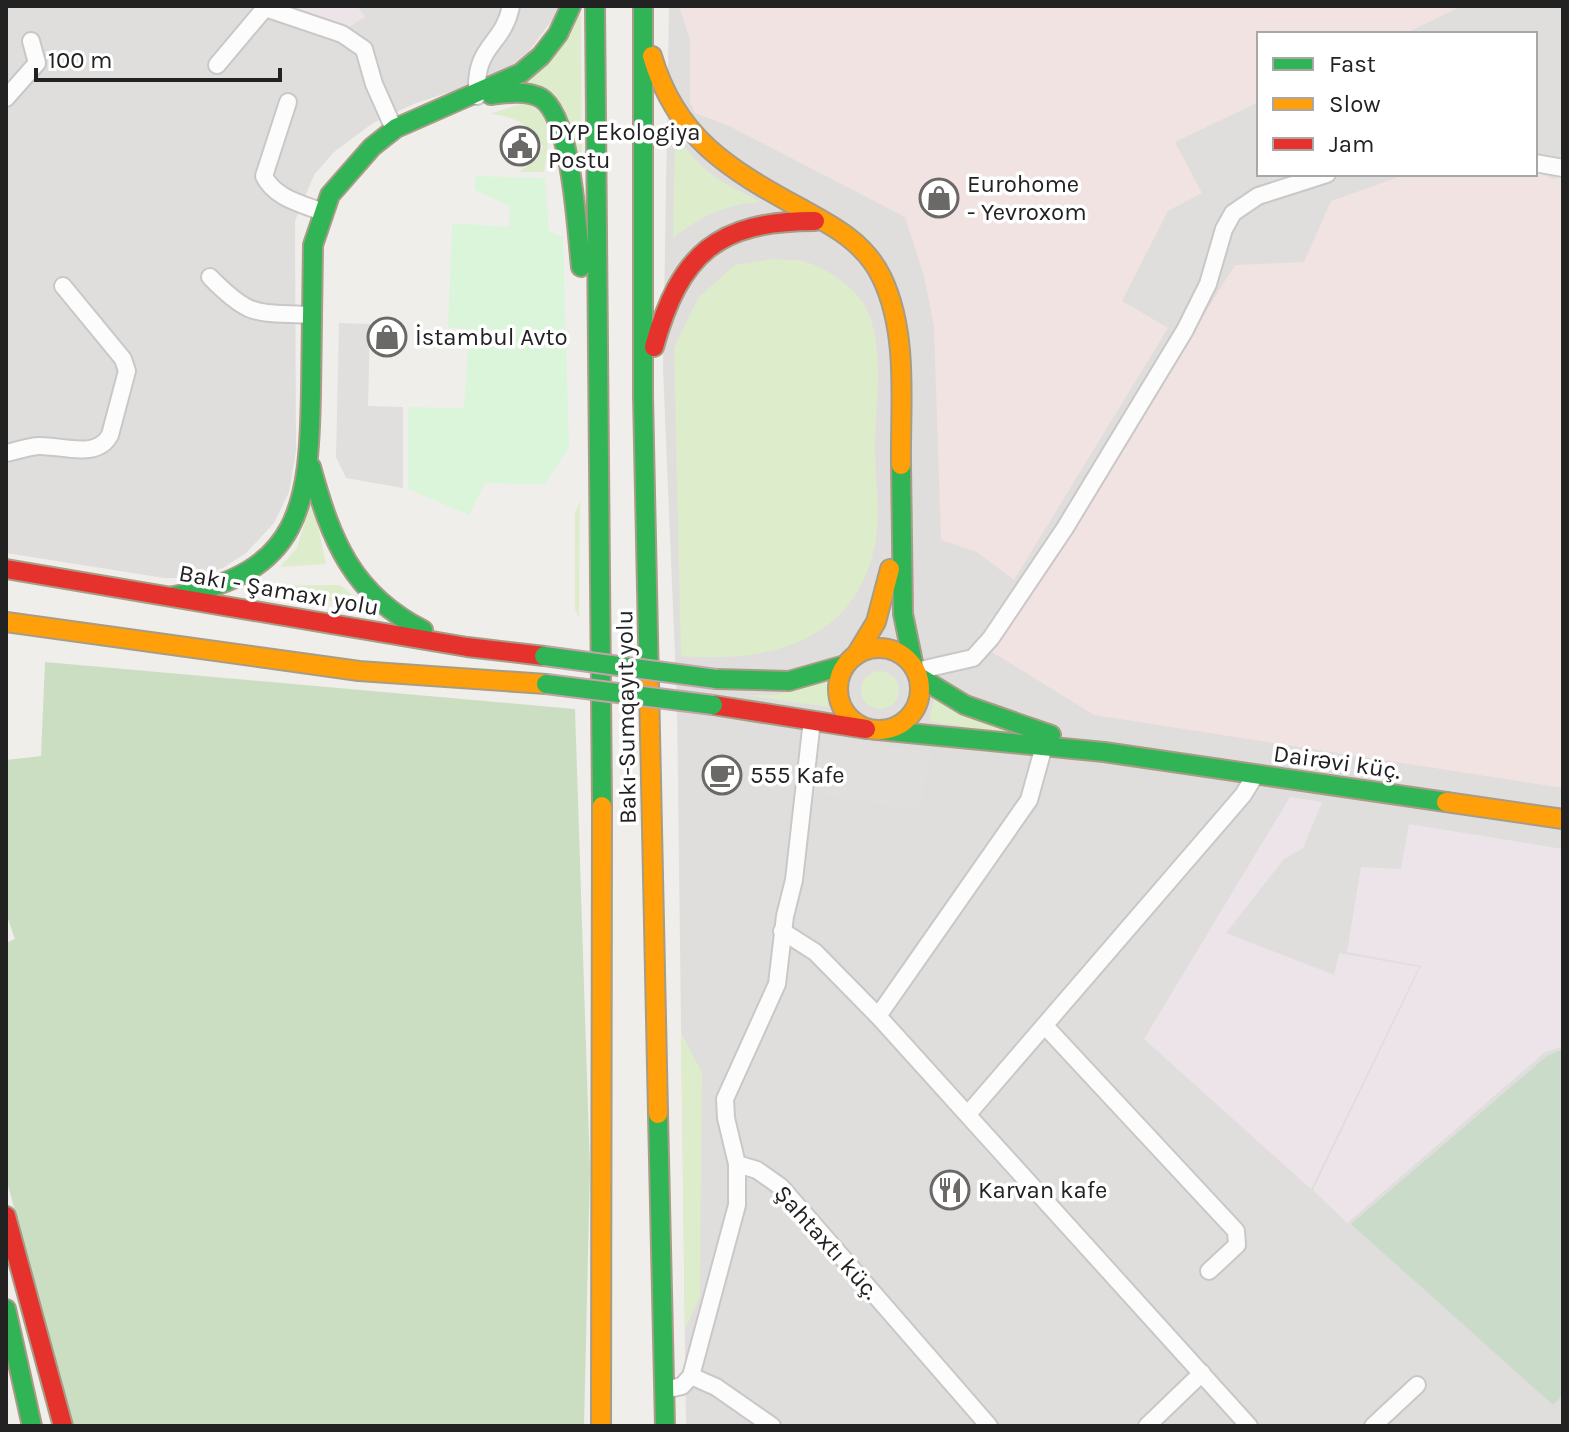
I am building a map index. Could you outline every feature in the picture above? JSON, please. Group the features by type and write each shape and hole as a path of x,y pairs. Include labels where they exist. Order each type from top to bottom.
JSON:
{"main road":[{"path":"174,596 214,590 252,572 288,530 303,497 310,465 313,245 320,211 340,180 366,152 394,129 452,103 506,84 541,57 561,31 571,6"},
{"name":"Bakı-Sumqayıt yolu","path":"595,6 600,428 601,1426"},
{"path":"643,8 655,70 669,106 686,129 729,168 825,221 863,249 880,272 892,302 899,338 899,519 904,633 917,672 919,699 908,718 889,729 874,730 847,715 841,704 839,677 869,636 882,603 899,519"},
{"name":"Bakı-Sumqayıt yolu","path":"643,8 643,396 665,1426"},
{"path":"477,96 535,95 545,101 557,118 576,224 600,428"},
{"path":"643,396 665,305 675,283 697,254 712,241 745,224 782,219 825,221"},
{"path":"310,465 332,537 354,577 386,611 467,647"},
{"name":"Bakı - Şamaxı yolu","path":"6,569 467,647 716,679 789,681 850,660"},
{"path":"6,586 379,647 441,651 467,647"},
{"name":"Dairəvi küç.","path":"6,622 359,671 546,684 874,730 1104,752 1563,819"},
{"path":"850,660 868,649 894,650 917,672"},
{"name":"Dairəvi küç.","path":"917,672 986,713 1104,752"},
{"path":"6,1216 63,1426"},
{"path":"6,1309 29,1426"},
{"path":"6,1356 29,1426"}],"street":[{"path":"477,96 478,65 504,27 511,6"},
{"path":"217,65 265,8 342,34 364,49 374,84 394,129"},
{"path":"6,98 37,63 31,41"},
{"path":"288,102 264,176 269,187 280,194 320,211"},
{"path":"1537,163 1563,168"},
{"path":"917,672 973,658 991,638 1065,528 1185,330 1208,284 1224,229 1233,213 1258,196 1321,176"},
{"path":"210,277 237,305 252,312 312,315"},
{"path":"6,453 35,446 92,450 106,443 110,435 127,371 123,359 63,286"},
{"path":"665,1390 682,1386 691,1376 737,1205 737,1164 727,1127 725,1099 777,984 782,931 794,880 812,720"},
{"path":"878,1016 1029,800 1044,746"},
{"path":"968,1114 1243,795 1256,774"},
{"path":"782,931 815,952 878,1016 1249,1426"},
{"path":"1046,1027 1236,1231 1237,1245 1209,1271"},
{"name":"Şahtaxtı küç.","path":"737,1164 757,1170 781,1187 989,1426"},
{"path":"1147,1426 1202,1373"},
{"path":"691,1376 716,1387 772,1426"},
{"path":"1373,1426 1417,1385"}],"shaded area":[{"path":"6,6 563,6 514,71 416,103 373,123 334,152 314,175 295,221 296,451 289,492 274,523 246,553 223,568 188,578 164,578 6,553"},
{"path":"291,6 357,6 365,17 346,29"},
{"path":"669,6 1563,6 1563,1426 686,1426 677,704 663,369"},
{"path":"679,6 1462,6 1408,32 1257,32 1257,103 1175,142 1202,193 1168,211 1122,301 1168,328 1014,580 977,552 941,540 934,327 924,276 905,217 729,126 695,113 690,102 690,40"},
{"path":"1537,173 1553,179 1563,176 1563,788 1094,715 992,652 1235,265 1304,262 1331,201 1401,176 1537,176"},
{"path":"339,323 370,324 368,406 403,407 403,488 346,478 336,457"},
{"path":"818,735 932,753 919,810 811,793"},
{"path":"1290,797 1322,802 1303,848 1284,859 1226,933 1334,975 1339,953 1419,967 1311,1189 1144,1039"},
{"path":"1409,824 1563,849 1563,1046 1545,1052 1347,1223 1313,1190 1421,966 1347,952 1361,867 1401,869"}],"green space":[{"path":"581,13 582,215 561,105 522,84"},
{"path":"524,103 541,114 548,131 544,172 519,172 537,159 543,147 539,139 514,120 490,114"},
{"path":"675,133 702,166 761,202 714,212 673,238"},
{"path":"475,176 545,178 549,231 563,237 569,447 545,484 485,483 469,515 408,489 408,407 464,408 469,330 448,327 452,223 509,227 510,206 475,190"},
{"path":"773,259 805,262 833,275 862,301 872,323 878,373 876,538 866,573 851,601 831,623 806,639 747,655 681,656 674,348 698,298 735,265"},
{"path":"312,498 326,564 280,567 297,548"},
{"path":"580,501 579,619 575,609 575,513"},
{"path":"340,585 366,606 252,591 260,586"},
{"path":"45,662 575,709 590,1169 584,1426 74,1426 6,1178 6,943 15,939 6,913 6,760 41,756"},
{"path":"880,671 894,676 899,690 894,704 880,709 866,704 861,690 866,676"},
{"path":"832,678 828,707 745,695 776,695"},
{"path":"934,698 1031,737 929,721"},
{"path":"681,1032 702,1073 700,1297 685,1329"},
{"path":"1563,1049 1563,1395 1553,1405 1351,1224 1547,1056"}],"traffic: fast":[{"path":"174,596 217,585 249,570 273,551 290,528 301,500 310,432 313,245 330,195 372,147 396,128 521,73 541,56 558,34 571,6"},
{"path":"595,6 602,806"},
{"path":"643,6 643,396 649,685"},
{"path":"491,95 529,94 541,98 551,109 560,128 571,176 581,267"},
{"path":"901,465 903,614 914,667"},
{"path":"311,467 327,518 348,562 378,600 423,630"},
{"path":"544,656 716,679"},
{"path":"716,679 789,681 845,665"},
{"path":"919,677 965,705 1051,735"},
{"path":"546,684 713,705"},
{"path":"878,730 1104,752 1446,802"},
{"path":"658,1114 665,1426"},
{"path":"6,1309 32,1426"}],"traffic: slow":[{"path":"652,56 675,109 708,148 750,179 847,236 875,265 891,300 900,346 901,465"},
{"path":"856,655 876,622 890,569"},
{"path":"6,622 359,671 546,684"},
{"path":"879,648 895,651 908,660 917,673 920,689 917,705 908,718 895,727 879,730 863,727 850,718 841,705 838,689 841,673 850,660 863,651 879,648"},
{"path":"649,685 658,1114"},
{"path":"1446,802 1563,819"},
{"path":"601,1426 602,806"}],"traffic: jam":[{"path":"654,347 676,288 708,249 728,236 752,228 815,221"},
{"path":"6,569 467,647 544,656"},
{"path":"713,705 866,729"},
{"path":"6,1216 63,1426"}],"place":[{"name":"DYP Ekologiya Postu","path":"520,146"},
{"name":"Eurohome - Yevroxom","path":"939,198"},
{"name":"İstambul Avto","path":"387,337"},
{"name":"555 Kafe","path":"722,775"},
{"name":"Karvan kafe","path":"950,1190"}]}
